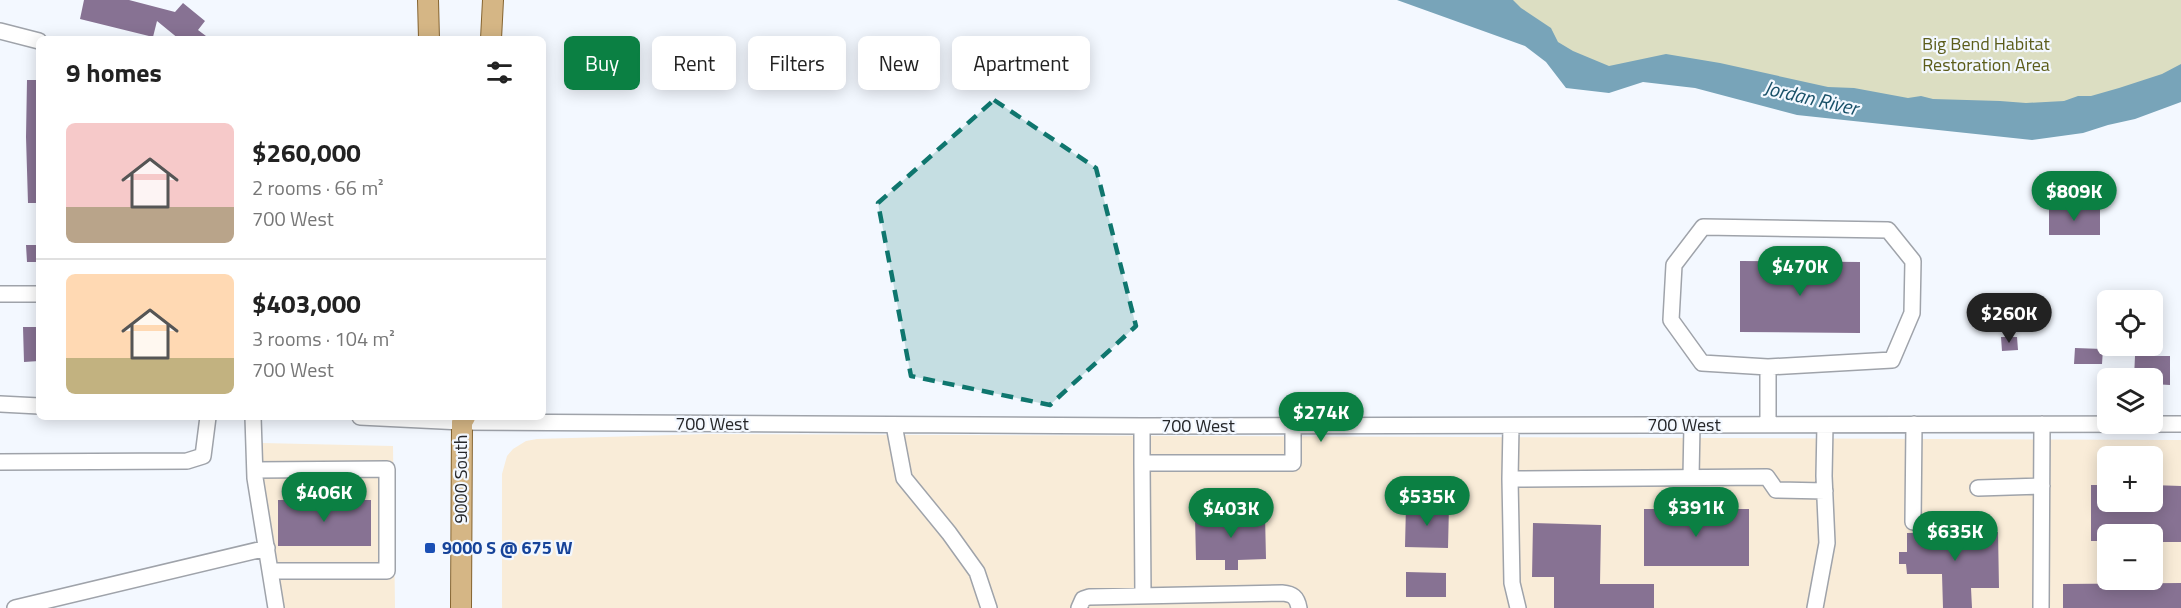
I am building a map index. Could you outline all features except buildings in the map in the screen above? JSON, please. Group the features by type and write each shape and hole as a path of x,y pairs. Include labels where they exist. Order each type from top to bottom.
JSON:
{"main road":[{"path":"428,0 429,36"},
{"path":"492,36 493,0"},
{"name":"9000 South","path":"461,420 461,608"}],"street":[{"path":"0,31 36,40"},
{"path":"1703,227 1887,230 1913,261 1912,313 1892,360 1768,367 1701,363 1671,320 1674,265 1703,227"},
{"path":"0,294 36,294"},
{"path":"1768,367 1768,425"},
{"path":"0,404 36,406"},
{"path":"0,462 187,461 203,456 208,420"},
{"path":"253,420 255,470 276,608"},
{"name":"700 West","path":"533,420 1293,427 2181,424"},
{"path":"1913,522 1914,424"},
{"path":"2041,608 2042,424"},
{"path":"894,425 904,478 949,533 977,572 989,608"},
{"path":"1691,477 1692,425"},
{"path":"1815,608 1827,543 1825,425"},
{"path":"1142,426 1143,596"},
{"path":"1511,426 1512,583 1518,608"},
{"path":"1142,464 1293,463 1293,427"},
{"path":"255,470 387,469 387,571 270,572"},
{"path":"1510,479 1767,477 1776,490 1825,491"},
{"path":"1978,488 2042,486"},
{"path":"15,608 267,548"},
{"path":"1079,608 1083,599 1089,597 1282,593 1291,594 1297,600 1299,608"}],"highlighted area":[{"path":"994,100 1096,168 1136,326 1050,405 911,376 878,203"}],"shaded area":[{"path":"707,434 2181,440 2181,608 502,608 502,474 507,456 526,441"},
{"path":"262,443 393,446 395,608 281,608 263,505"}],"green space":[{"name":"Big Bend Habitat Restoration Area","path":"1449,0 2181,0 2181,77 2151,90 2005,109 1584,70"}],"water":[{"name":"Jordan River","path":"1397,0 1513,0 1551,28 1558,42 1609,66 1666,54 1720,63 1828,87 1854,88 1908,98 1921,96 1933,99 2026,103 2064,101 2078,96 2091,96 2162,74 2181,64 2181,102 2135,119 2083,133 2032,140 1797,115 1695,88 1643,82 1609,93 1566,88 1546,62 1525,46"}],"place":[{"name":"9000 S @ 675 W","path":"430,548"}]}
